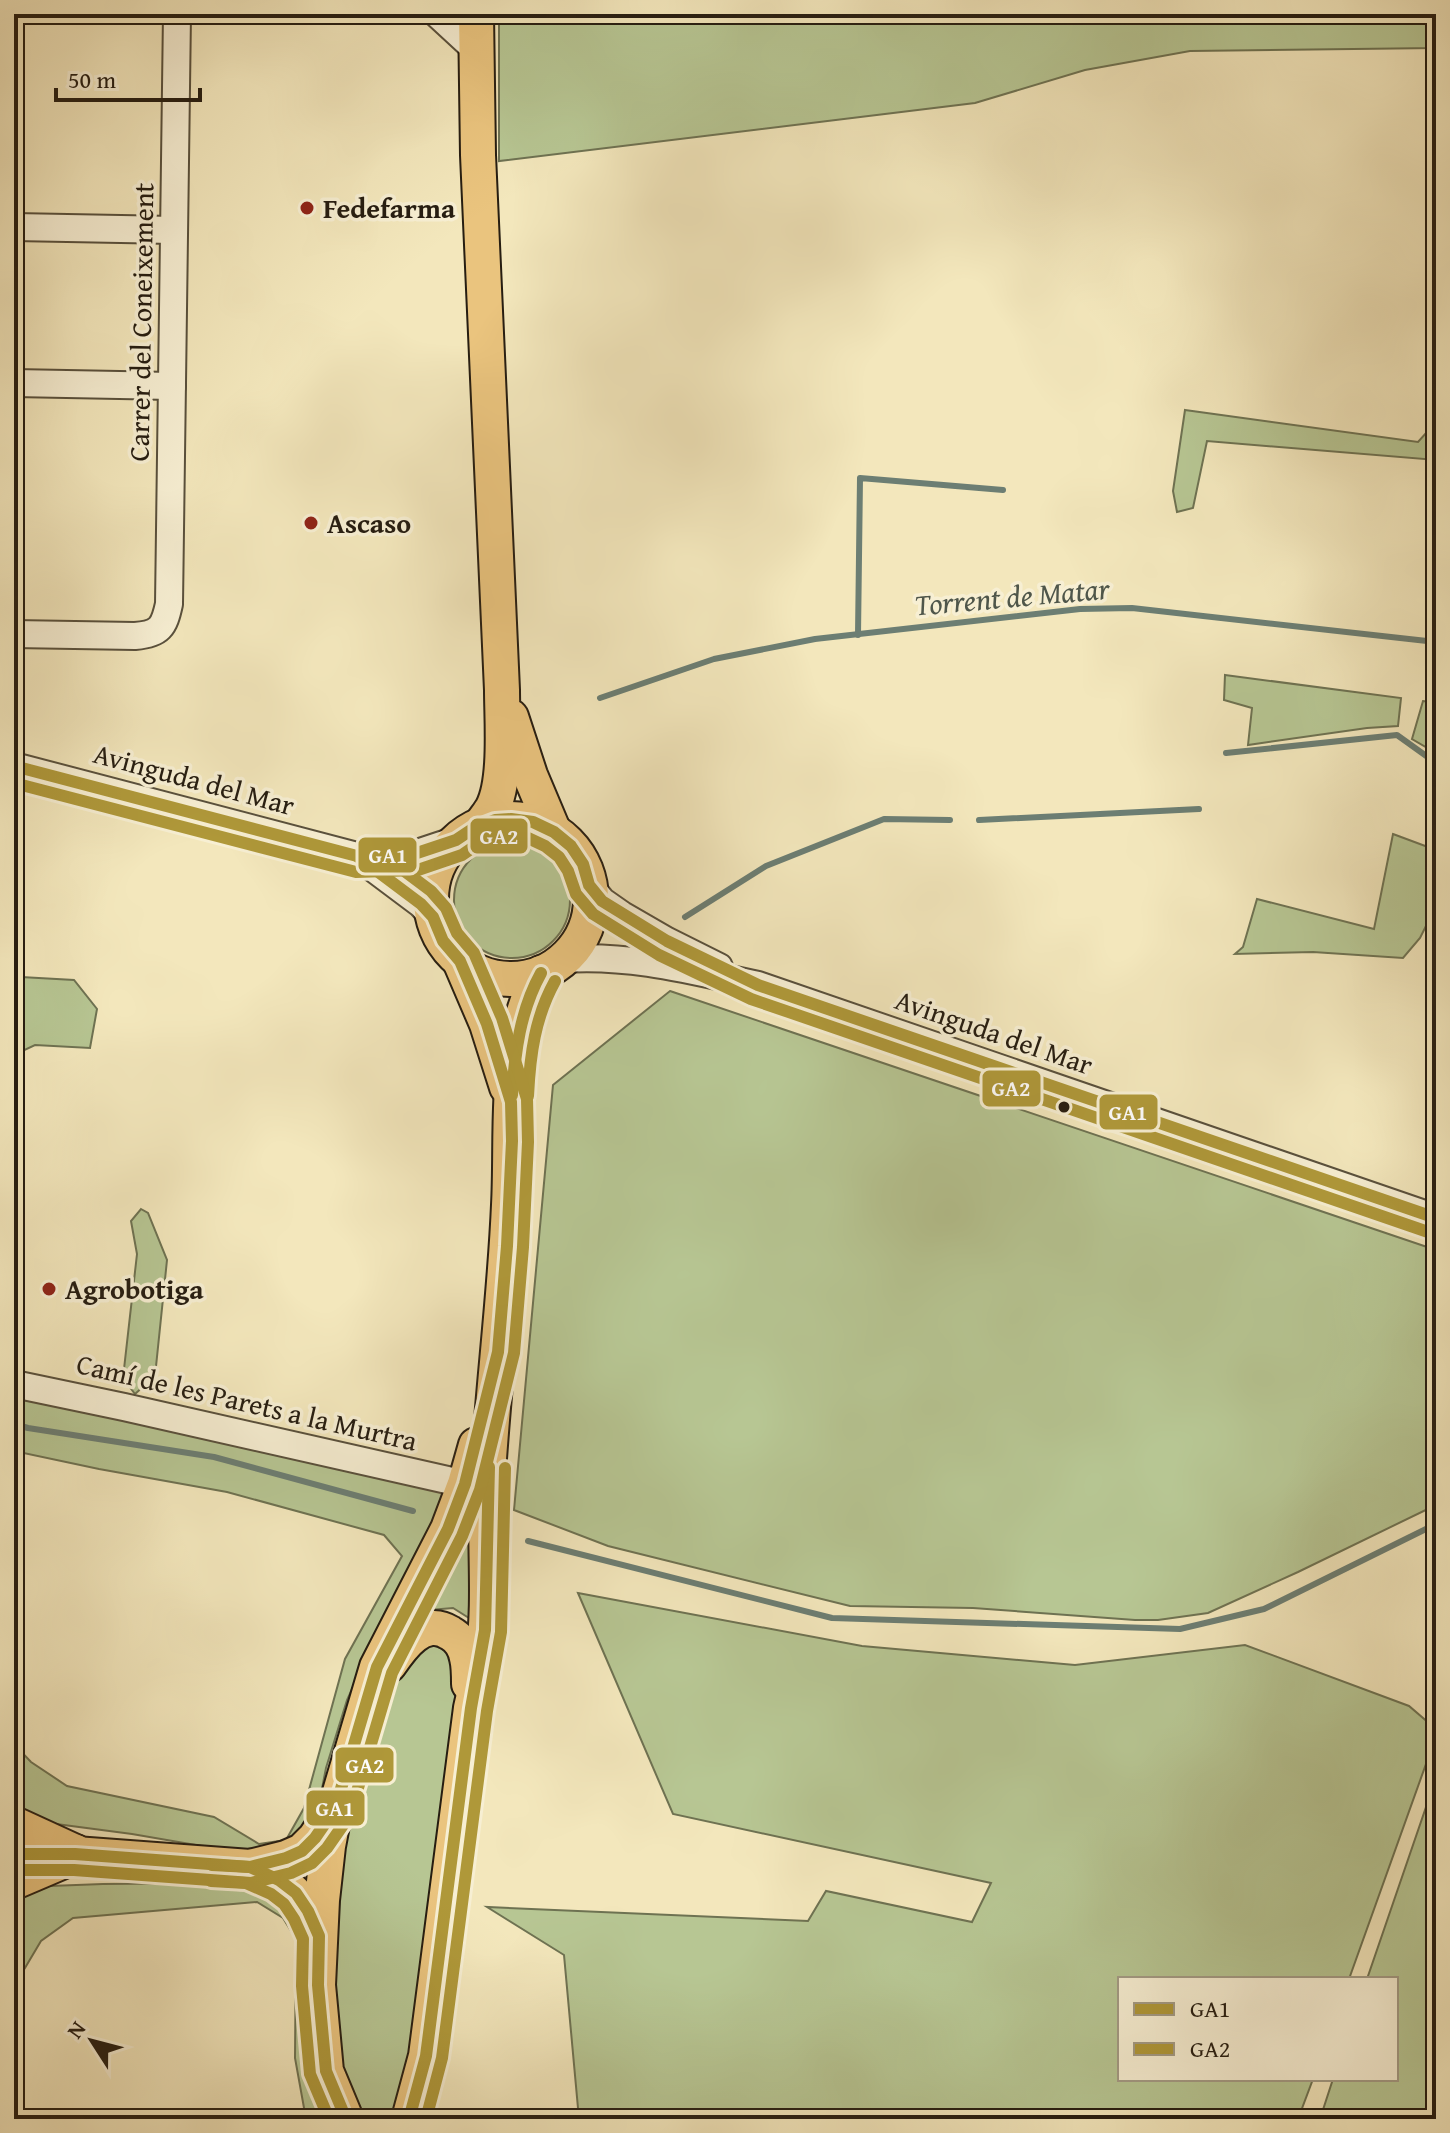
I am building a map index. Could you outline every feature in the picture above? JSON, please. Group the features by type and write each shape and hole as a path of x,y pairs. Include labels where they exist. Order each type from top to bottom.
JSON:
{"highway":[{"path":"14,1826 75,1854"},
{"path":"14,1880 75,1854"}],"main road":[{"path":"476,14 478,155 502,738 498,793 492,809 441,860 431,892 433,917 443,941 460,961 487,1024 511,1102"},
{"path":"502,690 530,775 554,832"},
{"path":"409,2119 426,2056 471,1708 483,1655 487,1489 508,1233 514,1059 533,987 574,947 586,925 591,901 579,858 571,846 540,824 503,819 468,832"},
{"path":"460,961 480,973 495,977 518,978 552,966"},
{"path":"346,2119 326,2071 318,1985 319,1936 335,1809 377,1667 448,1529 465,1484 498,1352"},
{"path":"369,1697 411,1637 423,1629 435,1627 444,1629 462,1644 467,1658 471,1708"},
{"path":"14,1854 75,1854 250,1867 302,1851 335,1809"},
{"path":"250,1867 279,1880 296,1893 319,1936"}],"street":[{"name":"Carrer del Coneixement","path":"14,634 149,635 159,630 166,619 169,604 177,14"},
{"path":"437,14 476,50"},
{"path":"14,227 174,230"},
{"path":"14,383 172,386"},
{"name":"Avinguda del Mar","path":"14,766 357,856 414,854 468,832"},
{"name":"Avinguda del Mar","path":"357,856 421,904 433,917"},
{"name":"Avinguda del Mar","path":"589,885 602,901 622,915 667,941 758,985"},
{"name":"Avinguda del Mar","path":"552,966 620,959 656,963 758,985 1436,1218"},
{"name":"Camí de les Parets a la Murtra","path":"14,1384 465,1484"},
{"path":"424,2119 426,2056"},
{"path":"326,2071 329,2119"}],"green space":[{"path":"499,14 1436,14 1436,48 1190,51 1085,70 975,103 499,161"},
{"path":"1185,410 1418,442 1436,422 1436,460 1207,441 1193,508 1177,512 1173,491"},
{"path":"1225,675 1401,698 1398,726 1248,745 1252,708 1224,700"},
{"path":"1423,701 1436,703 1436,753 1412,739"},
{"path":"1393,834 1436,850 1436,906 1420,938 1403,958 1313,952 1235,954 1243,947 1257,899 1374,929"},
{"path":"512,842 534,847 553,859 565,878 570,900 565,922 553,941 534,953 512,958 490,953 471,941 459,922 454,900 459,878 471,859 490,847"},
{"path":"21,977 74,980 97,1009 90,1048 35,1045 14,1055 14,980"},
{"path":"670,991 1436,1250 1436,1505 1208,1613 1158,1620 973,1608 850,1606 608,1546 514,1510 553,1085"},
{"path":"141,1209 148,1213 167,1260 155,1376 135,1394 123,1378 137,1254 131,1221"},
{"path":"14,1397 437,1486 445,1499 347,1700 326,1768 319,1804 293,1846 248,1854 26,1820 14,1815 14,1744 31,1762 67,1786 214,1817 259,1844 286,1840 304,1808 345,1659 402,1556 384,1535 227,1492 14,1451"},
{"path":"473,1497 469,1618 453,1608 417,1611"},
{"path":"578,1593 862,1646 1075,1665 1245,1645 1409,1706 1430,1724 1431,1750 1350,1977 1118,1977 1118,2081 1312,2081 1298,2119 579,2119 564,1955 487,1907 808,1921 826,1891 972,1922 991,1883 673,1814"},
{"path":"427,1644 437,1646 449,1655 458,1692 413,2042 399,2111 392,2119 361,2119 341,2073 331,1947 345,1838 361,1766 389,1687 404,1661"},
{"path":"1436,1778 1436,2119 1320,2119 1332,2081 1398,2081 1398,1977 1368,1977"},
{"path":"248,1885 284,1898 299,1922 304,2037 318,2119 306,2119 295,2058 296,1939 283,1918 257,1902 73,1918 41,1941 19,1978 14,2016 14,1892 23,1887"}],"waterway":[{"path":"858,635 860,478 1003,490"},
{"name":"Torrent de Matar","path":"600,698 714,659 815,639 1080,609 1132,608 1436,642"},
{"path":"1226,753 1397,735 1436,763"},
{"path":"979,820 1199,809"},
{"path":"685,917 766,866 884,819 950,820"},
{"path":"14,1424 214,1457 413,1511"},
{"path":"528,1541 832,1618 1180,1629 1264,1609 1436,1524"}],"transit line":[{"name":"GA1","path":"14,766 357,856 414,854 456,840 474,828 495,820 533,822 554,832 571,846 583,864 589,885 602,901 667,941 758,985 1436,1218"},
{"name":"GA2","path":"14,783 356,872 418,870 462,855 481,842 498,836 528,838 559,857 576,894 593,914 659,955 751,999 1431,1233"},
{"name":"GA2","path":"14,1870 74,1870 251,1883 291,1873 312,1863 327,1848 350,1815 392,1673 462,1536 480,1490 514,1353 523,1247 527,1099 502,1018 474,953 457,933 446,908 431,891 367,843"},
{"name":"GA1","path":"14,1854 75,1854 250,1867 302,1851 335,1809 377,1667 448,1529 465,1484 498,1352 507,1246 511,1102 487,1024 460,961 443,941 433,917 421,904 357,856"},
{"name":"GA1","path":"512,1095 520,1032 528,1002 541,973"},
{"name":"GA2","path":"528,1096 535,1037 555,981"},
{"name":"GA1","path":"409,2119 426,2056 471,1708 485,1630 489,1467"},
{"name":"GA2","path":"426,2119 442,2058 487,1711 501,1632 505,1468"},
{"name":"GA1","path":"212,1865 250,1867 279,1880 296,1893 308,1911 319,1936 318,1985 326,2071 346,2119"},
{"name":"GA2","path":"211,1881 246,1883 271,1894 284,1904 294,1919 303,1939 302,1986 310,2074 329,2119"}],"place":[{"name":"Fedefarma","path":"307,208"},
{"name":"Ascaso","path":"311,523"},
{"name":"Agrobotiga","path":"49,1289"}]}
